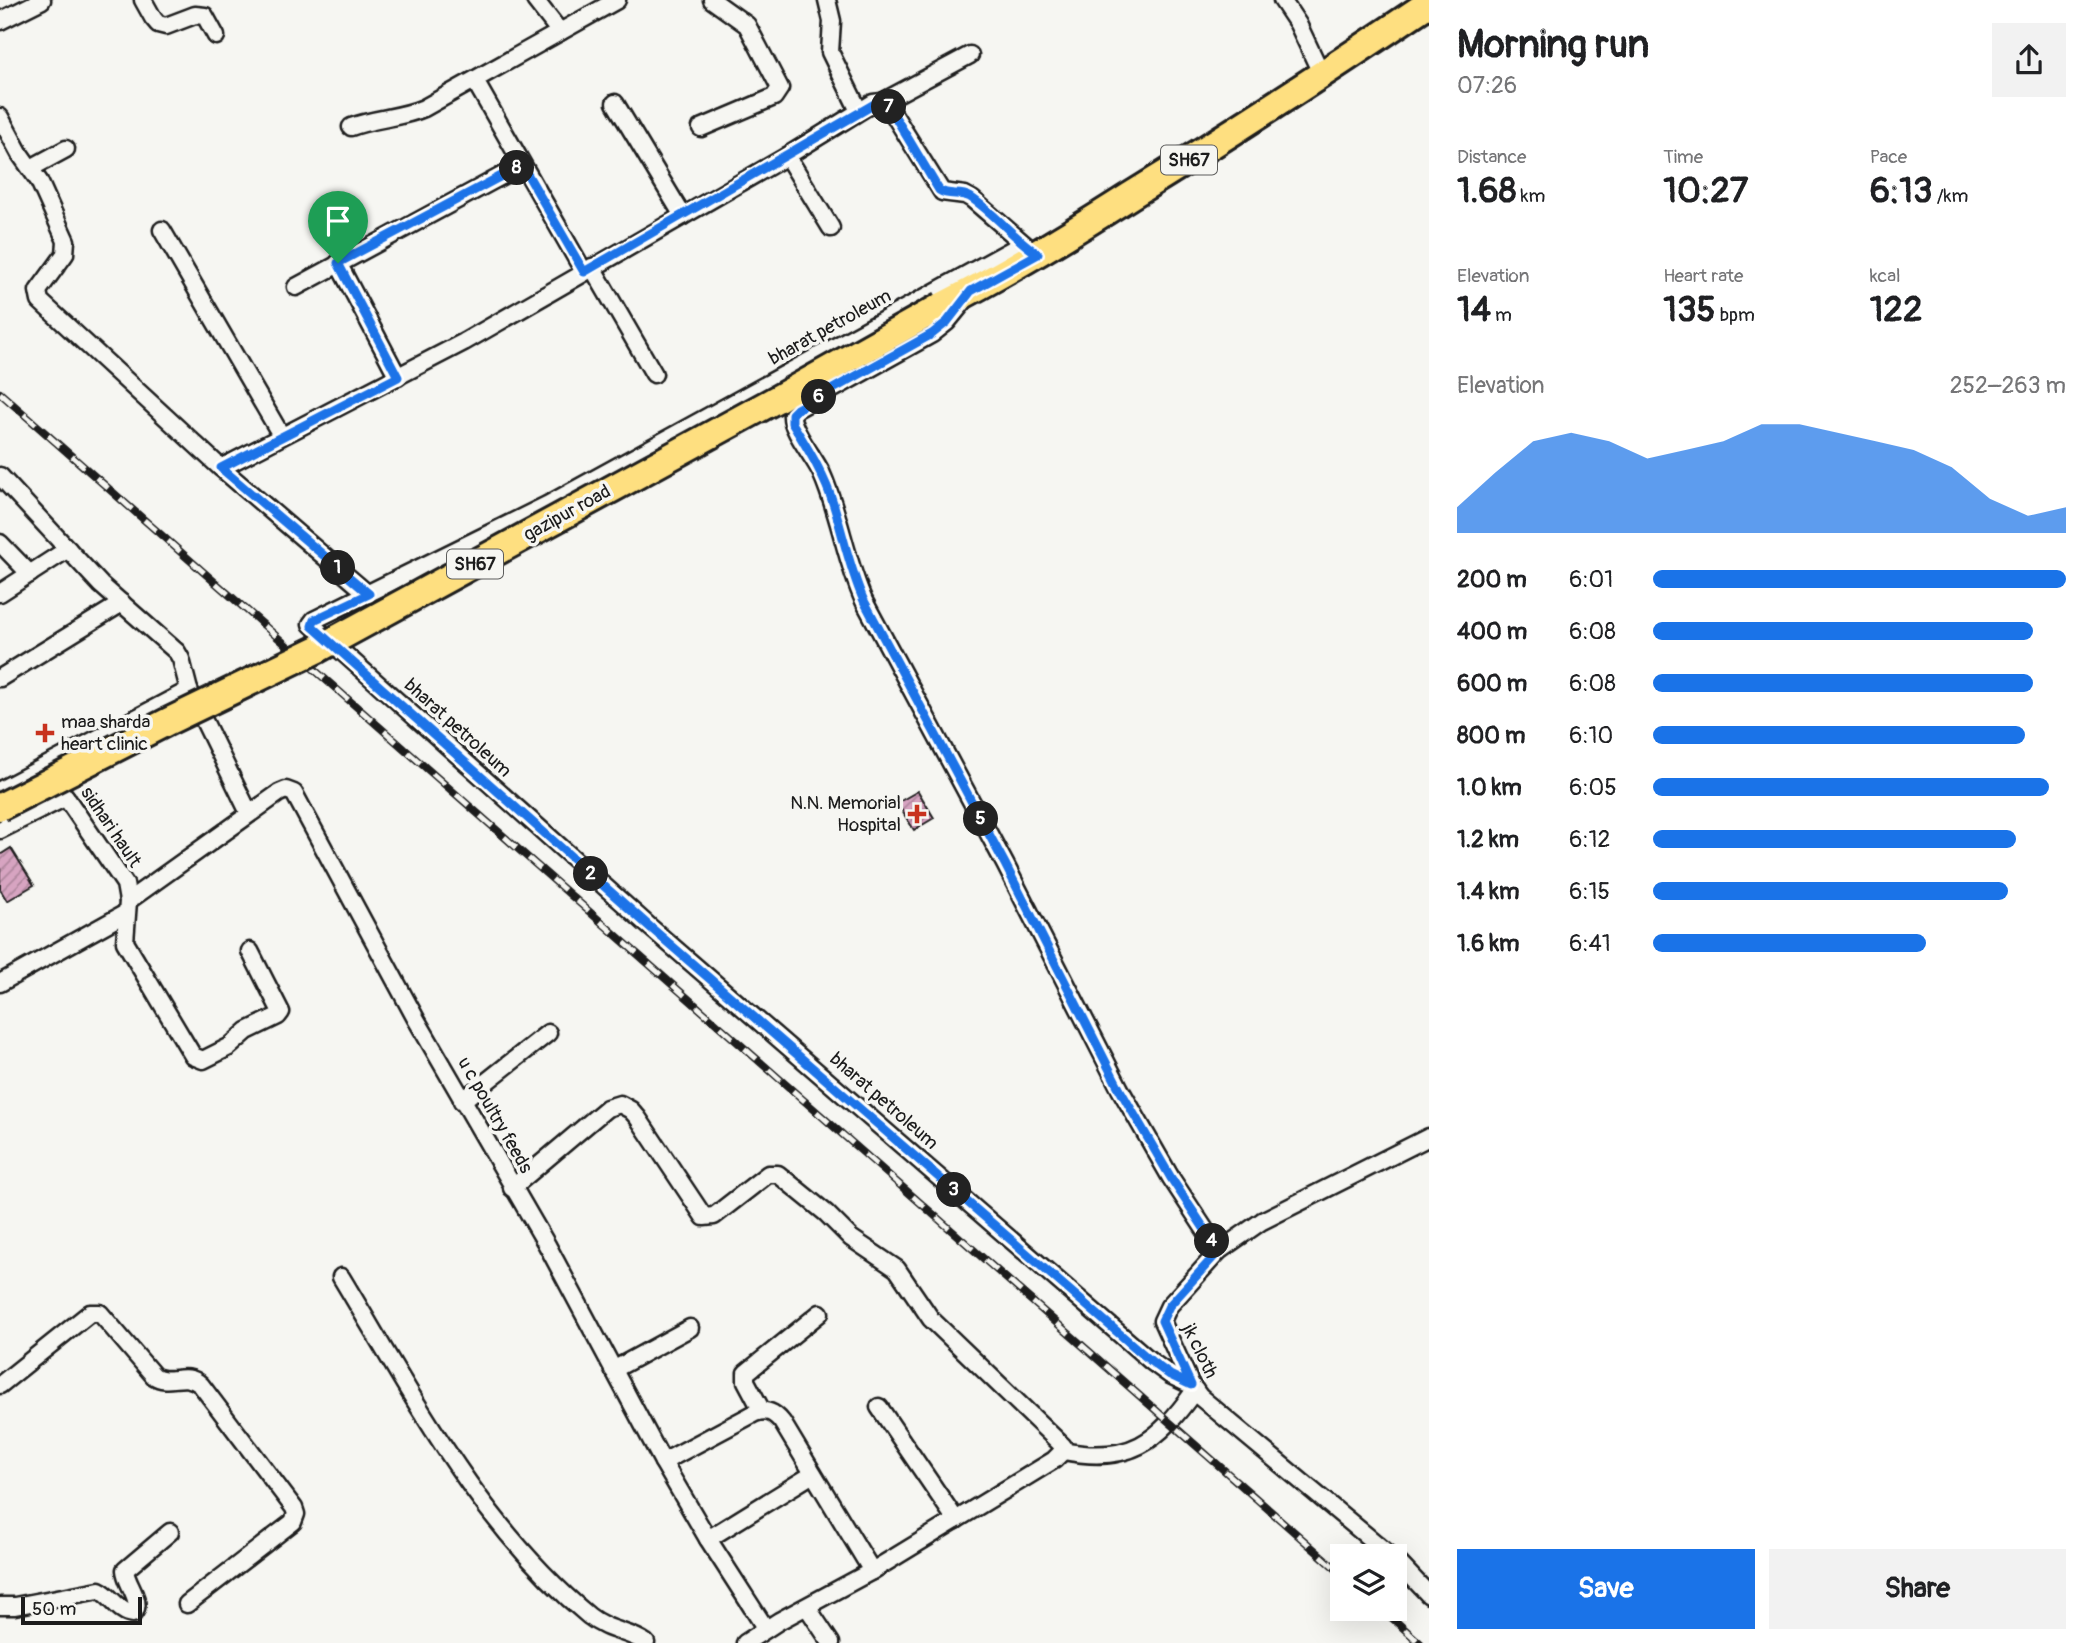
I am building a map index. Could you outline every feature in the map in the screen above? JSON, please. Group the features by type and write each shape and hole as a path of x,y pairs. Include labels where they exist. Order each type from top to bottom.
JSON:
{"main road":[{"name":"SH67","path":"971,291 1030,249 1322,75 1429,3"},
{"name":"gazipur road","path":"0,807 329,643 971,291"}],"street":[{"path":"0,21 42,0"},
{"path":"143,0 158,24 166,26 195,15 205,16 216,36"},
{"path":"535,0 560,32"},
{"path":"351,127 377,118 413,113 617,0"},
{"path":"701,128 774,97 780,88 747,25 712,0"},
{"path":"827,0 832,21 829,46 831,57 859,111"},
{"path":"1282,0 1298,24 1322,75"},
{"path":"221,468 464,342 787,156 873,103 882,102 970,55"},
{"path":"475,81 522,165 654,374"},
{"path":"882,102 891,110 939,190 968,196 1030,249"},
{"path":"615,103 683,216"},
{"path":"0,117 20,155 39,181 66,241 65,254 38,291 40,301 221,468 369,594"},
{"path":"31,168 66,149"},
{"path":"787,156 831,228"},
{"path":"296,287 522,165"},
{"path":"162,230 281,436"},
{"name":"bharat petroleum","path":"1030,249 547,505 314,620 311,625 659,935 1152,1362 1193,1387"},
{"path":"338,263 398,377"},
{"path":"971,291 941,327 797,409 792,414 792,423 828,489 852,575 864,601 1005,864 1120,1090 1171,1178 1219,1251"},
{"path":"0,476 101,585 177,652 189,691 249,813"},
{"path":"0,543 30,574"},
{"path":"0,593 68,549"},
{"path":"0,678 122,603"},
{"path":"0,790 189,691"},
{"name":"sidhari hault","path":"45,767 125,884 127,907 124,934 128,950 198,1060 229,1047 240,1035 281,1012 250,951"},
{"name":"u c poultry feeds","path":"0,983 127,907 279,793 286,790 294,793 462,1101 547,1245 663,1462 708,1539 766,1629"},
{"path":"0,830 66,797"},
{"path":"462,1101 548,1033"},
{"path":"512,1188 607,1108 620,1104 626,1106 638,1118 704,1217 714,1216 768,1174 778,1174 826,1213 851,1238 897,1269 931,1319 1059,1440 1063,1451"},
{"name":"jk cloth","path":"1376,1544 1200,1398 1162,1321 1169,1306 1219,1251 1262,1221 1429,1138"},
{"path":"341,1277 436,1433 510,1539 598,1623 646,1643"},
{"path":"0,1385 90,1313 100,1313 154,1376 160,1379 190,1377 201,1385 296,1514 293,1522 187,1604"},
{"path":"762,1410 746,1381 746,1373 820,1313"},
{"path":"613,1370 690,1328"},
{"path":"1063,1451 1103,1456 1141,1444 1167,1425 1193,1387"},
{"path":"879,1407 956,1520"},
{"path":"663,1462 762,1410 772,1413 782,1422 872,1571"},
{"path":"744,1643 872,1571 1054,1460 1063,1451"},
{"path":"708,1539 813,1474"},
{"path":"0,1605 15,1606 99,1590 106,1593 125,1613 136,1610 125,1570 170,1532"},
{"path":"1407,1572 1429,1595"},
{"path":"807,1606 831,1643"}],"building":[{"path":"918,791 934,818 914,830 897,803"},
{"path":"11,848 34,885 7,901 0,889 0,855"}],"railway":[{"path":"0,393 1330,1563"},
{"path":"1395,1621 1420,1643"}],"place":[{"name":"maa sharda heart clinic","path":"45,733"},
{"name":"N.N. Memorial Hospital","path":"917,814"}],"route":[{"path":"878,102 889,107 939,190 968,196 1038,254 971,291 957,311 932,334 797,409 791,419 828,489 852,575 864,601 1005,864 1120,1090 1171,1178 1219,1251 1169,1306 1162,1321 1191,1385 1152,1362 650,927 312,626 314,620 369,594 221,468 398,377 338,263 522,165 584,272 878,102"}]}
